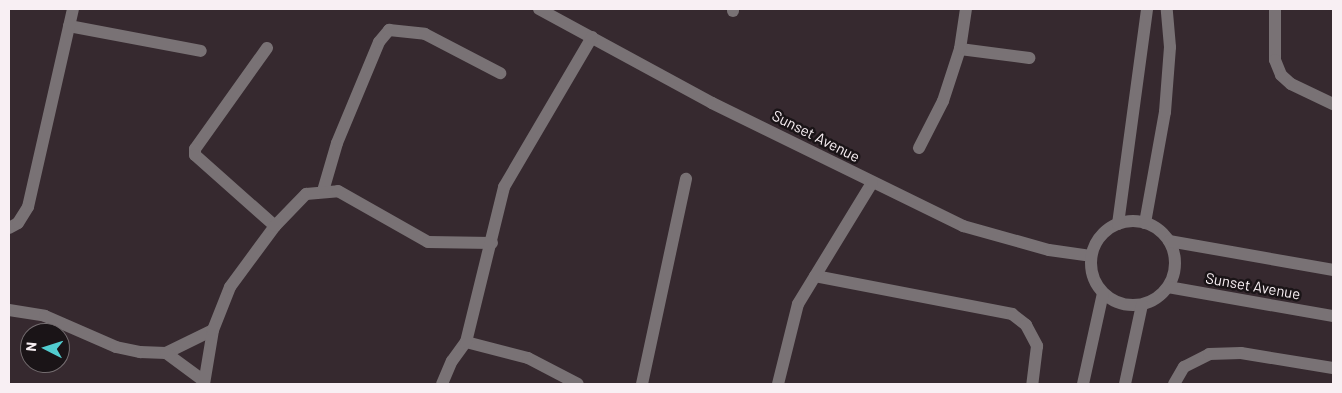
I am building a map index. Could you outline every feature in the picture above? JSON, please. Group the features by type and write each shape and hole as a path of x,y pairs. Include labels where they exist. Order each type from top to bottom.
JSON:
{"street":[{"path":"9,228 18,223 28,207 73,9"},
{"name":"Sunset Avenue","path":"539,9 872,183 963,226 1000,239 1092,256"},
{"path":"919,148 942,101 960,50 966,9"},
{"path":"1118,224 1147,9"},
{"path":"1145,223 1165,112 1170,46 1166,9"},
{"path":"1275,9 1275,60 1281,75 1291,84 1333,104"},
{"path":"69,26 200,51"},
{"path":"324,191 341,134 379,42 389,30 425,34 500,73"},
{"path":"442,384 452,361 466,342 510,174 534,140 592,37"},
{"path":"267,48 195,149 195,155 275,226"},
{"path":"960,50 1029,58"},
{"path":"642,384 686,179"},
{"path":"778,384 798,304 872,183"},
{"path":"9,310 45,316 116,347 166,353 204,383 213,330 234,280 297,200 324,191 338,191 428,242 492,243"},
{"path":"1145,223 1169,241 1175,264 1168,287 1142,304 1121,304 1103,294 1093,276 1092,256 1100,237 1118,224 1145,223"},
{"name":"Sunset Avenue","path":"1169,241 1333,270"},
{"path":"815,276 1012,314 1026,325 1036,346 1032,384"},
{"name":"Sunset Avenue","path":"1168,287 1333,316"},
{"path":"1083,384 1103,294"},
{"path":"1125,384 1142,304"},
{"path":"166,353 213,330"},
{"path":"466,342 528,358 578,384"},
{"path":"1174,384 1184,367 1209,354 1241,354 1333,368"}]}
